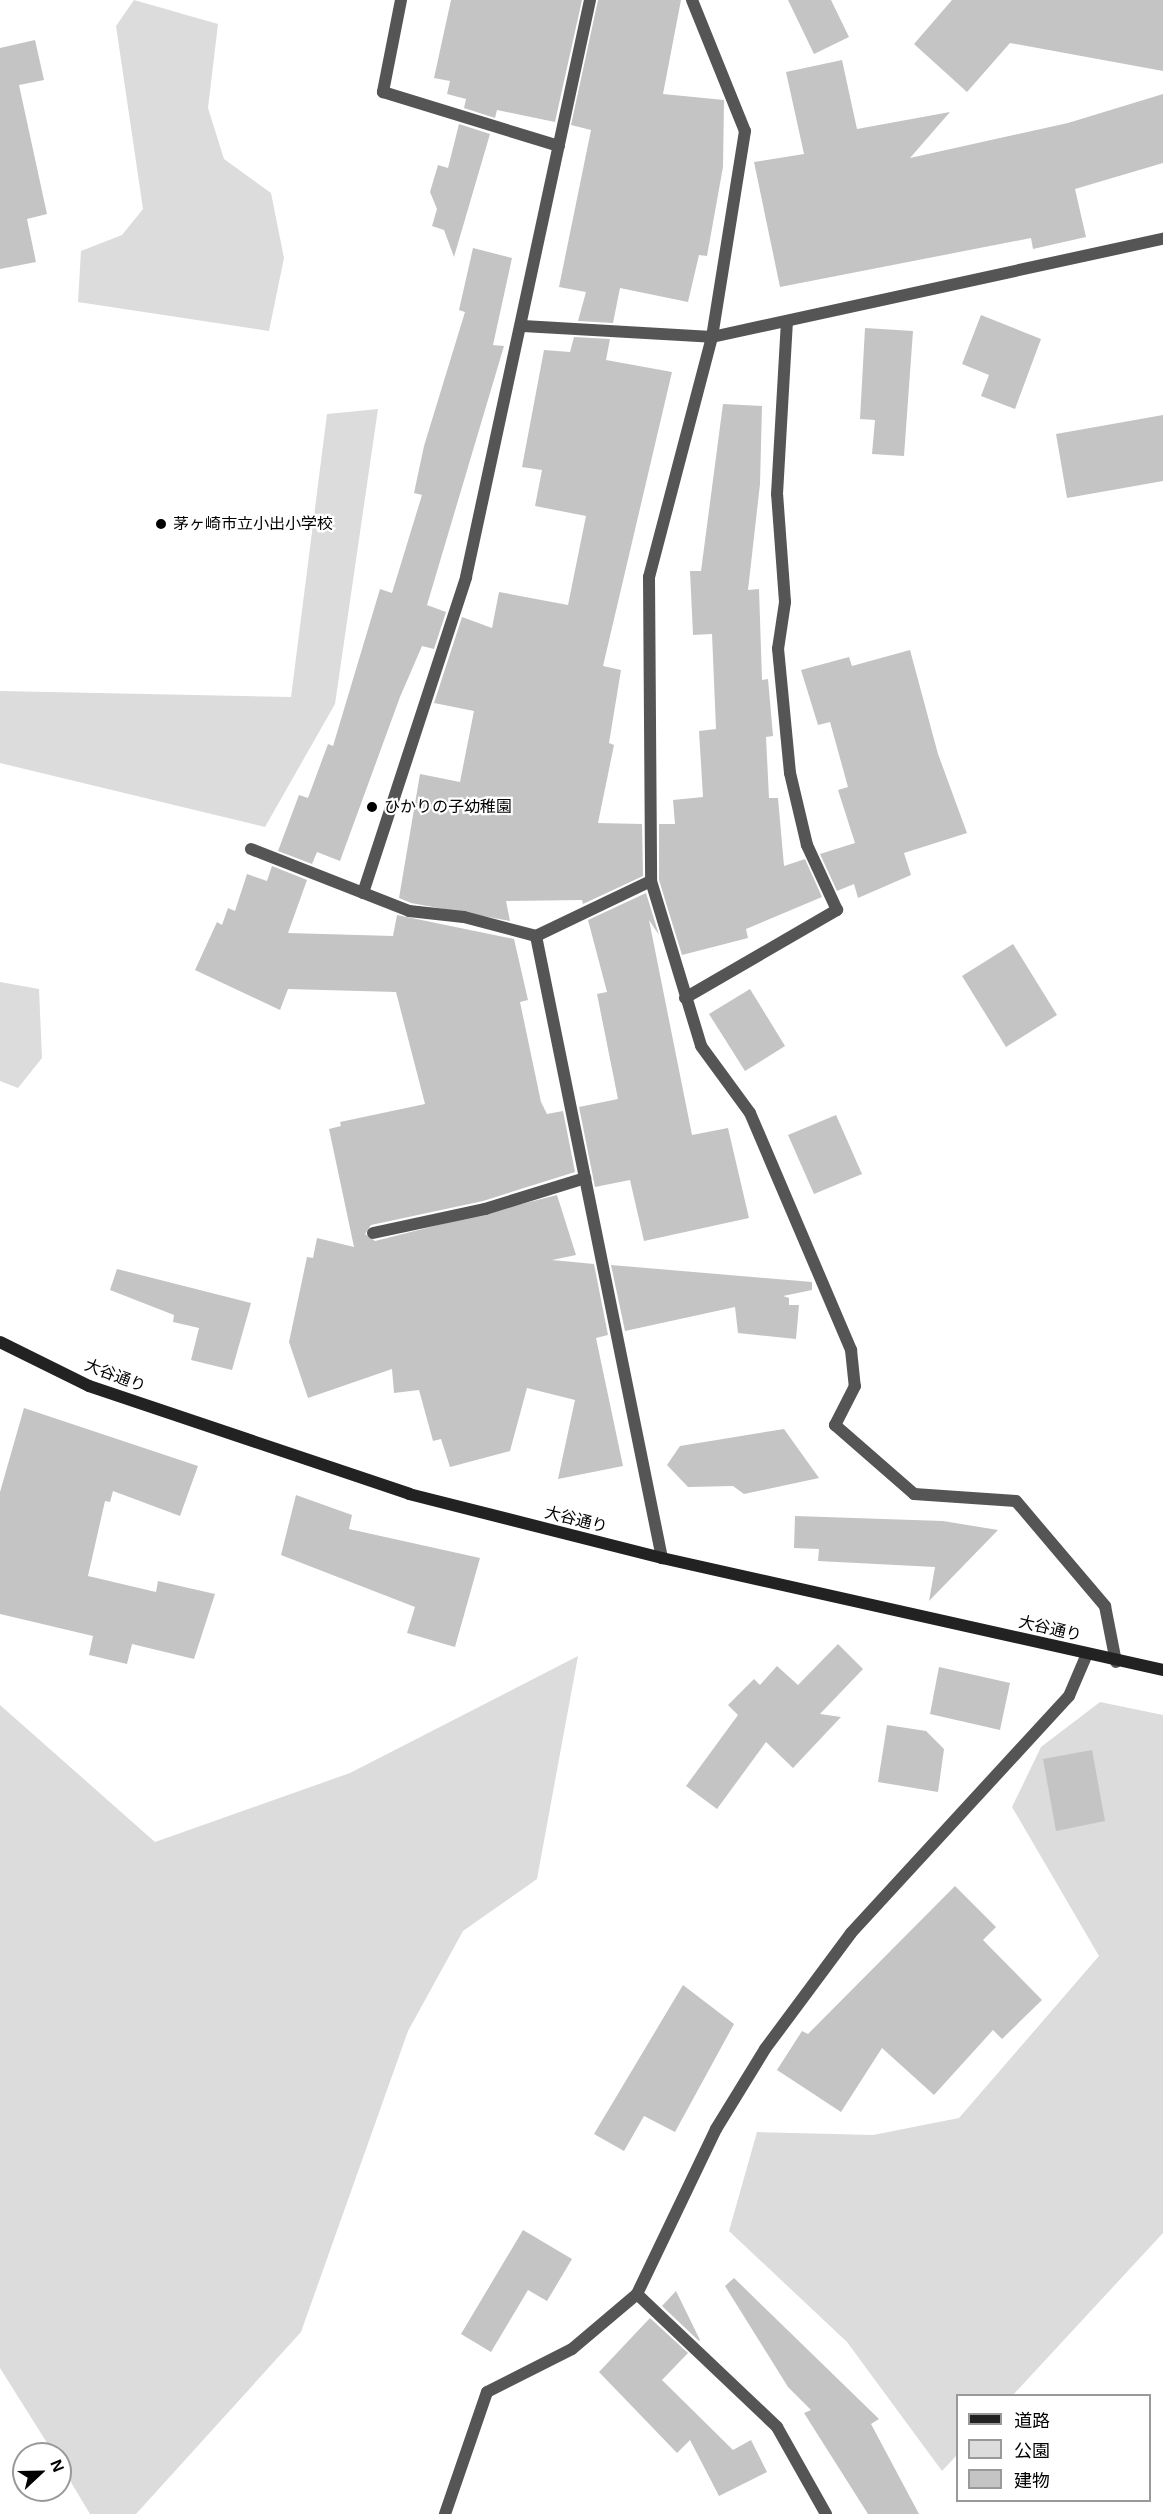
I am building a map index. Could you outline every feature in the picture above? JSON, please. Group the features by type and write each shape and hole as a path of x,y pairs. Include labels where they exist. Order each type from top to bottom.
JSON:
{"street":[{"path":"400,0 383,92 559,146"},
{"path":"363,893 466,576 523,326 590,0"},
{"path":"692,0 745,131 712,337 649,577 651,881 701,1046 750,1113 851,1350 855,1386 835,1425 914,1494 1016,1501 1106,1606 1116,1662"},
{"path":"523,326 712,337 787,323 1163,239"},
{"path":"685,998 837,910 807,845 790,773 778,649 785,602 777,494 787,323"},
{"path":"251,849 409,911 464,917 536,936 651,881"},
{"path":"536,936 662,1558"},
{"path":"373,1233 484,1209 585,1178"},
{"name":"大谷通り","path":"0,1342 89,1386 238,1440 409,1494 662,1558 1116,1662 1163,1670"},
{"path":"445,2514 487,2392 572,2349 637,2294 716,2129 765,2049 851,1933 1069,1696 1087,1654"},
{"path":"637,2294 777,2427 826,2514"}],"green space":[{"path":"134,0 218,24 208,108 224,159 271,193 284,258 269,331 78,302 81,251 122,235 143,209 116,26"},
{"path":"378,409 335,704 265,827 0,763 0,691 291,697 327,414"},
{"path":"0,982 39,989 42,1058 18,1088 0,1081"},
{"path":"578,1656 537,1879 463,1931 408,2031 301,2332 136,2514 90,2514 72,2484 72,2442 46,2442 0,2368 0,1705 155,1842 350,1773"},
{"path":"1100,1702 1163,1715 1163,2233 1014,2394 956,2394 956,2456 942,2471 847,2342 729,2231 757,2132 873,2135 959,2118 1099,1956 1012,1807 1041,1747"}],"building":[{"path":"451,0 582,0 555,122 497,110 495,118 464,108 466,99 447,94 450,81 434,78"},
{"path":"598,0 681,0 663,94 724,100 723,167 707,256 699,255 688,302 620,288 613,323 578,321 586,292 559,287 591,130 571,125"},
{"path":"788,0 831,0 849,37 814,54"},
{"path":"952,0 1163,0 1163,71 1010,43 967,92 914,44"},
{"path":"35,40 44,80 19,85 47,214 27,219 36,262 0,269 0,48"},
{"path":"842,60 857,129 950,112 910,158 1068,123 1163,94 1163,163 1075,189 1086,237 1033,249 1031,238 780,287 754,162 804,154 786,72"},
{"path":"459,124 490,134 454,257 444,230 432,226 437,209 430,192 438,165 448,168"},
{"path":"473,248 512,258 493,345 504,346 427,605 446,612 434,649 422,646 400,697 340,861 317,852 312,864 278,851 299,795 308,798 328,744 333,746 380,589 392,593 422,495 414,493 424,446 465,312 459,310"},
{"path":"981,315 1041,339 1015,409 981,396 989,375 962,364"},
{"path":"865,328 913,331 904,456 872,454 875,420 860,419"},
{"path":"574,337 610,339 606,360 672,372 603,666 621,670 609,743 614,745 598,823 642,824 643,876 583,904 582,900 506,901 510,921 411,903 399,898 420,774 460,782 474,711 434,703 462,617 492,628 499,592 568,605 586,516 535,506 542,470 522,467 544,350 570,352"},
{"path":"723,404 762,406 760,484 748,590 759,589 762,680 768,679 773,736 766,737 769,798 778,798 784,866 805,859 822,897 746,929 748,938 682,955 659,880 659,824 675,824 673,800 703,797 699,731 716,729 712,634 693,635 690,571 701,571"},
{"path":"1163,415 1163,481 1067,498 1056,434"},
{"path":"910,650 938,754 967,833 904,853 911,875 858,898 854,884 837,891 820,854 855,843 838,790 848,787 830,722 818,725 801,670 849,657 852,666"},
{"path":"272,866 307,880 288,933 393,936 397,915 514,939 528,1000 520,1002 541,1102 547,1114 563,1111 575,1172 483,1201 371,1225 365,1234 375,1241 557,1195 576,1255 552,1260 594,1264 608,1335 596,1338 623,1466 558,1479 575,1400 527,1388 510,1451 450,1467 441,1439 433,1441 419,1390 394,1393 392,1369 308,1398 289,1342 307,1257 313,1258 317,1238 354,1247 329,1129 341,1126 340,1122 425,1104 396,992 288,989 280,1010 195,970 217,922 222,925 228,908 235,911 247,874 267,881"},
{"path":"646,893 659,935 649,920 692,1135 728,1128 749,1218 644,1241 630,1180 595,1187 579,1107 618,1099 597,994 607,992 588,920"},
{"path":"1013,944 1057,1015 1006,1047 962,976"},
{"path":"750,989 785,1046 745,1071 709,1014"},
{"path":"836,1115 862,1174 814,1194 788,1135"},
{"path":"611,1265 812,1282 812,1290 783,1296 789,1298 789,1305 799,1305 796,1339 738,1333 735,1307 625,1331"},
{"path":"117,1269 251,1303 232,1370 191,1360 199,1328 173,1322 174,1315 110,1290"},
{"path":"24,1408 198,1466 180,1516 113,1491 110,1502 105,1501 88,1576 156,1592 158,1581 215,1594 194,1659 132,1644 127,1664 89,1655 93,1636 0,1614 0,1492"},
{"path":"784,1429 819,1478 744,1494 733,1486 688,1487 667,1465 680,1446"},
{"path":"296,1495 352,1515 349,1529 480,1558 455,1647 407,1633 415,1607 281,1555"},
{"path":"795,1516 943,1521 998,1530 929,1601 935,1567 818,1561 819,1549 794,1548"},
{"path":"838,1644 863,1669 820,1714 841,1717 793,1768 766,1742 717,1809 686,1786 738,1715 728,1705 754,1679 760,1685 777,1666 798,1685"},
{"path":"939,1667 1010,1683 1000,1730 930,1714"},
{"path":"887,1725 926,1731 944,1749 938,1792 878,1782"},
{"path":"1092,1750 1105,1821 1056,1831 1043,1759"},
{"path":"955,1886 996,1927 983,1940 1042,2000 1002,2039 993,2030 934,2095 882,2048 841,2112 777,2070 802,2031 808,2034"},
{"path":"683,1985 734,2024 675,2132 644,2116 624,2151 594,2134"},
{"path":"523,2230 572,2259 547,2301 528,2290 491,2352 461,2334"},
{"path":"734,2278 879,2419 871,2424 919,2514 868,2514 804,2413 811,2410 788,2387 725,2286"},
{"path":"676,2291 700,2340 699,2341 662,2306"},
{"path":"650,2318 688,2353 662,2380 733,2450 751,2440 767,2472 719,2496 690,2440 677,2453 599,2372"}],"place":[{"name":"茅ヶ崎市立小出小学校","path":"161,524"},
{"name":"ひかりの子幼稚園","path":"372,807"}]}
